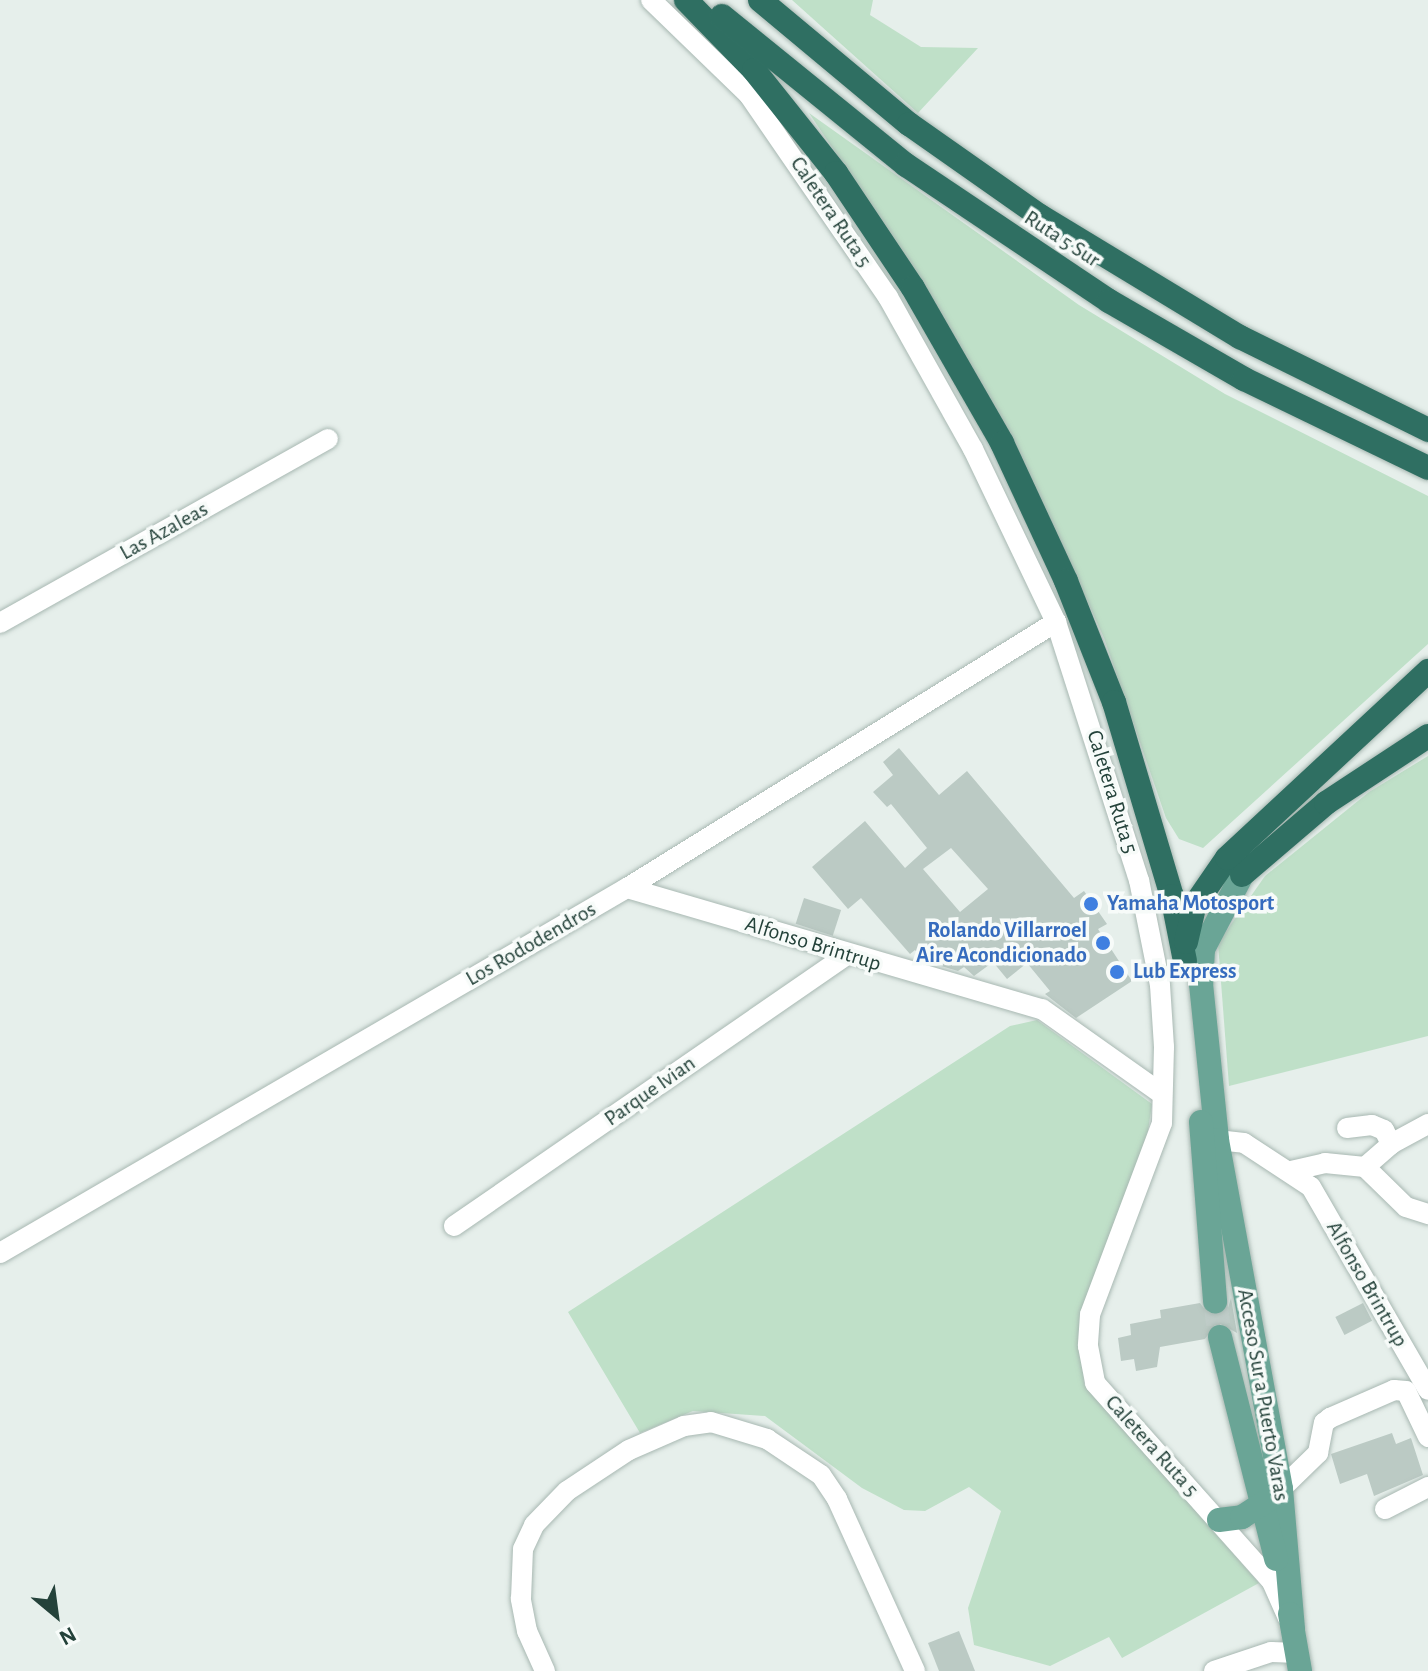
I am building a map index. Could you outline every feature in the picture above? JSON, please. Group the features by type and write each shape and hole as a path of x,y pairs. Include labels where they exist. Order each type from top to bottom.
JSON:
{"highway":[{"path":"686,0 778,99 842,182 920,299 1002,443 1108,687 1169,883 1185,961"},
{"name":"Ruta 5 Sur","path":"703,0 906,165 1109,301 1244,379 1428,468"},
{"name":"Ruta 5 Sur","path":"760,0 909,124 1064,231 1240,337 1428,430"},
{"path":"1185,961 1194,906 1227,858 1428,671"},
{"path":"1242,875 1326,803 1428,736"},
{"path":"1242,875 1274,811"}],"main road":[{"name":"Acceso Sur a Puerto Varas","path":"1242,875 1203,949 1201,984 1217,1140 1281,1489 1293,1628"},
{"name":"Acceso Sur a Puerto Varas","path":"1185,961 1215,1301"},
{"name":"Acceso Sur a Puerto Varas","path":"1220,1337 1293,1628"},
{"path":"1219,1520 1242,1517 1281,1489"},
{"path":"1293,1628 1299,1662"}],"street":[{"name":"Caletera Ruta 5","path":"651,0 749,95 888,297 973,449 1056,622 1113,794 1154,943 1162,1016 1162,1094 1155,1147 1090,1315 1088,1346 1095,1383 1272,1582 1293,1628"},
{"name":"Las Azaleas","path":"0,623 328,439"},
{"name":"Los Rododendros","path":"0,1253 627,888 1056,622"},
{"name":"Alfonso Brintrup","path":"627,888 847,955 1042,1009 1162,1094"},
{"name":"Parque Ivian","path":"454,1226 847,955"},
{"path":"1365,1167 1391,1144 1428,1124"},
{"path":"1347,1128 1372,1125 1384,1130 1391,1144"},
{"name":"Alfonso Brintrup","path":"1217,1140 1244,1143 1291,1171 1323,1206 1428,1390"},
{"path":"1291,1171 1325,1163 1365,1167 1406,1207 1428,1214"},
{"path":"1281,1489 1318,1453 1324,1423 1394,1390 1406,1391 1428,1437"},
{"path":"545,1671 527,1631 521,1599 521,1559 534,1525 567,1491 629,1450 684,1426 711,1422 767,1439 821,1475 843,1510 915,1671"},
{"path":"1385,1509 1428,1487"},
{"path":"1214,1671 1271,1652 1299,1662"}],"green space":[{"path":"792,0 873,0 870,15 921,47 978,48 918,113"},
{"path":"809,113 1079,305 1225,394 1428,496 1428,644 1203,848 1179,839 1166,818 1104,638 1040,497 878,216"},
{"path":"1428,756 1428,1036 1229,1086 1218,943 1265,876 1369,792"},
{"path":"1037,1020 1152,1104 1144,1158 1080,1314 1084,1384 1259,1583 1122,1658 1109,1637 1050,1666 974,1645 968,1608 1001,1511 969,1487 925,1511 904,1510 862,1488 765,1416 693,1411 640,1433 568,1312 1010,1026"}],"building":[{"path":"899,748 939,795 967,771 1074,898 1084,891 1107,924 1098,929 1132,981 1076,1018 1045,994 1050,991 1027,963 1007,979 993,962 974,976 964,967 958,971 924,961 915,950 910,954 861,898 848,909 812,867 865,821 905,868 927,848 891,804 887,807 873,792 893,775 883,762","holes":["951,848 988,889 960,912 923,869"]},
{"path":"804,898 841,910 833,936 796,924"},
{"path":"1231,1298 1237,1333 1217,1322 1205,1339 1160,1347 1157,1367 1136,1371 1134,1359 1121,1361 1118,1338 1131,1335 1130,1324 1161,1318 1160,1310 1200,1303 1208,1314 1217,1316 1228,1308"},
{"path":"1363,1303 1372,1321 1344,1335 1335,1317"},
{"path":"1392,1433 1396,1444 1411,1438 1423,1475 1374,1496 1367,1474 1340,1484 1331,1454"},
{"path":"959,1631 975,1671 939,1671 928,1643"}],"tunnel":[{"path":"1215,1301 1220,1337"}],"place":[{"name":"Yamaha Motosport","path":"1091,904"},
{"name":"Rolando Villarroel Aire Acondicionado","path":"1103,943"},
{"name":"Lub Express","path":"1117,972"}]}
